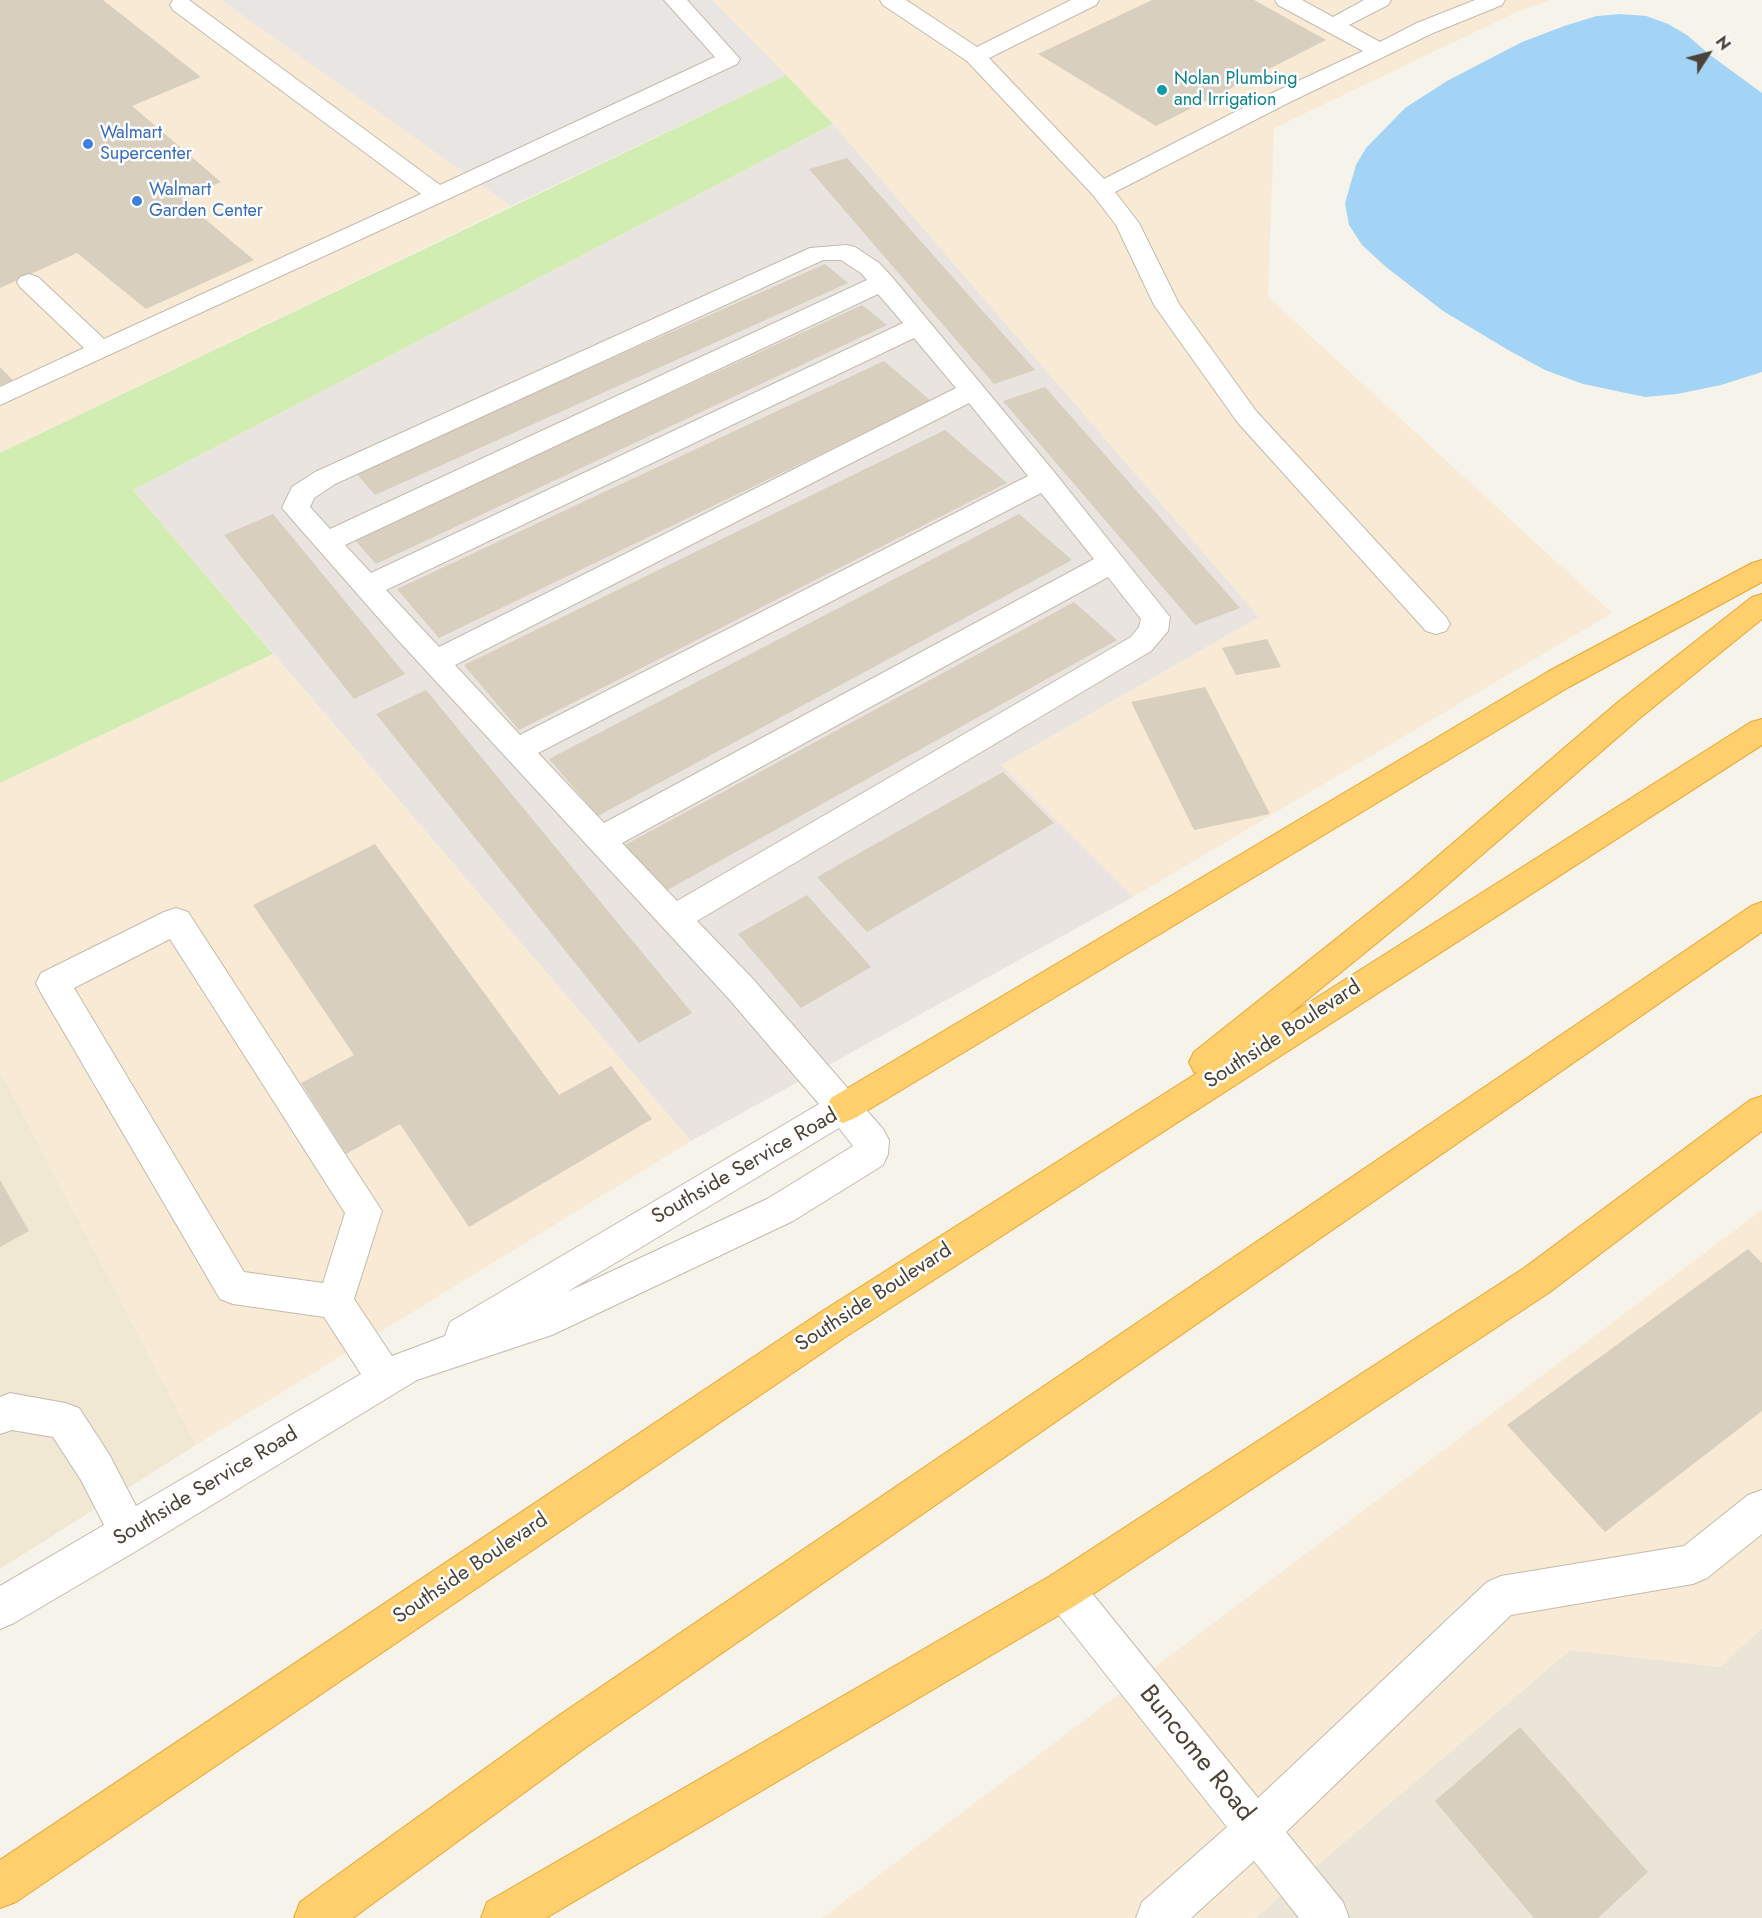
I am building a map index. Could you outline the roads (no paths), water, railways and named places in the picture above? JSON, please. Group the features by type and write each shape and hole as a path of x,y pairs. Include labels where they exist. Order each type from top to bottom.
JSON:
{"highway":[{"path":"843,1108 1559,679 1762,570"},
{"path":"1078,1165 1421,889 1629,710 1762,604"},
{"name":"Southside Boulevard","path":"0,1886 834,1324 1078,1165 1762,730"},
{"path":"316,1918 573,1731 1762,915"},
{"path":"502,1918 1064,1590 1537,1280 1762,1110"}],"street":[{"path":"0,398 729,59 675,0"},
{"path":"975,56 1088,0"},
{"path":"1286,0 1380,51"},
{"path":"1333,25 1380,0"},
{"path":"183,2 438,195"},
{"path":"900,2 975,56 1101,190 1127,223 1167,305 1247,417 1436,624"},
{"path":"1101,190 1278,99 1380,51 1405,14 1482,2"},
{"path":"674,919 1141,644 1153,631 1156,617 1045,479 870,268 846,252 819,253 325,478 302,494 296,508 435,662 600,840 674,919 741,989 843,1108"},
{"path":"29,282 101,350"},
{"path":"326,542 882,282"},
{"path":"367,587 918,326"},
{"path":"435,662 972,391"},
{"path":"517,750 1045,479"},
{"path":"600,840 1112,562"},
{"path":"335,1302 364,1211 176,921 53,983 232,1287 335,1302 399,1372"},
{"name":"Southside Service Road","path":"0,1609 843,1108 871,1140 870,1154 780,1210 539,1323 399,1372"},
{"path":"0,1416 10,1411 65,1421 95,1467 129,1533"},
{"path":"1158,1918 1257,1829 1501,1596 1693,1564 1762,1509"},
{"name":"Buncome Road","path":"1064,1590 1327,1918"}],"water":[{"path":"1620,14 1646,16 1668,24 1687,35 1762,93 1762,372 1721,385 1677,394 1645,397 1583,384 1545,370 1443,311 1386,267 1362,245 1349,225 1345,203 1356,165 1366,148 1405,108 1447,81 1522,42 1597,16"}],"place":[{"name":"Nolan Plumbing and Irrigation","path":"1162,90"},
{"name":"Walmart Supercenter","path":"88,144"},
{"name":"Walmart Garden Center","path":"137,201"}]}
